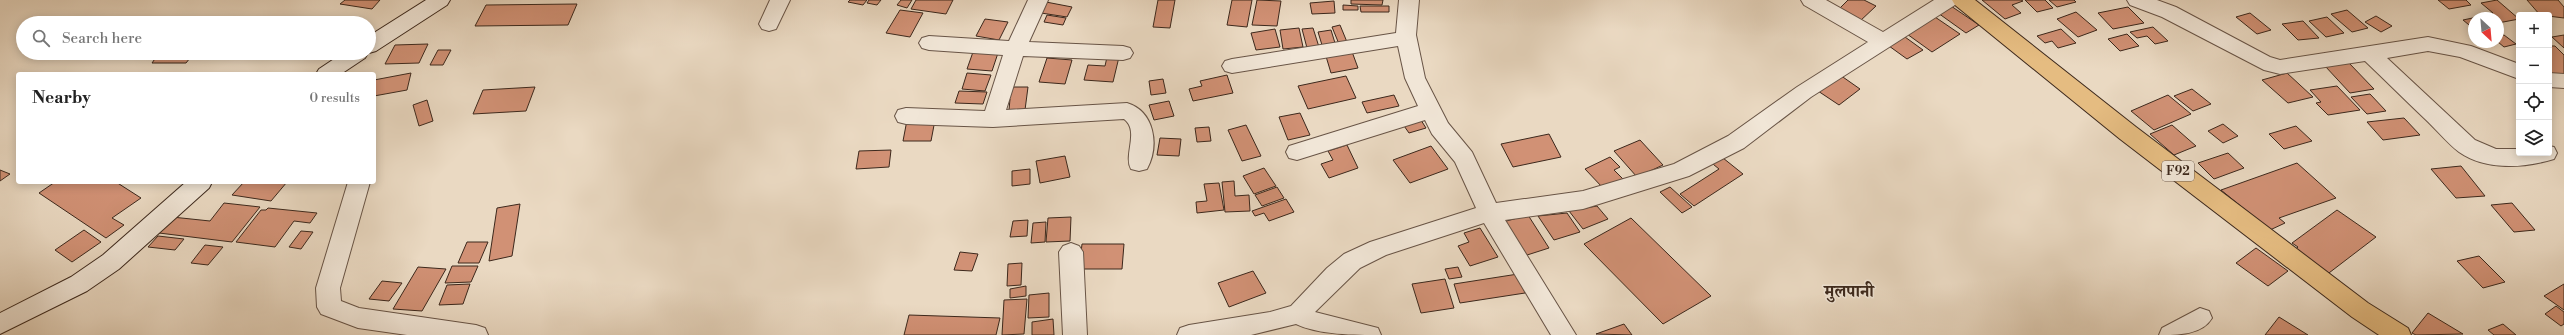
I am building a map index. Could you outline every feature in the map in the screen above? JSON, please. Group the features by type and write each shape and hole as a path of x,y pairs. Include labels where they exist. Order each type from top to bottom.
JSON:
{"main road":[{"name":"F92","path":"1962,0 2128,132 2360,310 2399,335"}],"street":[{"path":"376,41 440,0"},
{"path":"769,24 780,0"},
{"path":"993,119 1016,49 1038,0"},
{"path":"1409,0 1407,38 1415,78 1440,128 1464,158 1489,213 1564,335"},
{"path":"1810,0 1884,42"},
{"path":"1189,335 1269,328 1299,313 1335,275 1352,261 1378,248 1489,213 1583,200 1680,170 1736,142 1804,92 1948,0"},
{"path":"2136,0 2169,12 2264,64 2274,66 2280,67 2428,44 2444,45 2516,71"},
{"path":"1232,66 1407,38"},
{"path":"929,43 1016,49 1123,53"},
{"path":"2369,53 2467,146 2484,156 2497,159 2522,156"},
{"path":"335,72 350,60"},
{"path":"2552,80 2564,80"},
{"path":"1297,152 1431,110"},
{"path":"906,116 993,119 1127,111 1134,113 1138,118 1142,143 1139,163"},
{"path":"2552,153 2564,151"},
{"path":"0,324 79,284 111,262 199,184"},
{"path":"358,184 328,288 329,307 358,318 476,335"},
{"path":"1071,252 1075,335"},
{"path":"1299,313 1310,321 1369,335"},
{"path":"2171,335 2200,318"}],"building":[{"path":"345,0 380,0 372,9 340,4"},
{"path":"850,0 867,0 863,5 848,2"},
{"path":"869,0 881,0 877,5 867,3"},
{"path":"901,0 912,0 907,8 897,5"},
{"path":"916,0 953,0 946,14 911,9"},
{"path":"1158,0 1175,0 1170,28 1153,27"},
{"path":"1232,0 1252,0 1247,27 1227,25"},
{"path":"1257,0 1281,1 1277,26 1252,25"},
{"path":"1351,0 1383,0 1382,5 1351,4"},
{"path":"1848,0 1864,0 1876,6 1859,22 1837,11"},
{"path":"1982,0 2021,0 2023,1 2012,5 2021,13 2005,19"},
{"path":"2025,0 2045,0 2053,8 2037,12"},
{"path":"2049,0 2074,0 2076,2 2057,7"},
{"path":"2438,0 2466,0 2471,5 2449,9"},
{"path":"2497,0 2516,16 2516,20 2504,22 2504,12 2492,12 2481,3"},
{"path":"2527,0 2558,0 2564,7 2564,18 2552,16 2552,12 2537,12"},
{"path":"1334,1 1335,13 1312,14 1310,3"},
{"path":"1046,2 1072,7 1067,17 1041,13"},
{"path":"577,4 568,25 475,26 486,5"},
{"path":"1343,5 1358,6 1358,10 1343,10"},
{"path":"1360,6 1389,6 1389,12 1361,12"},
{"path":"1951,6 1979,25 1966,33 1938,13"},
{"path":"2128,7 2144,23 2113,29 2098,13"},
{"path":"900,10 923,13 910,37 886,33"},
{"path":"2347,10 2368,28 2352,32 2331,14"},
{"path":"2076,12 2097,30 2078,37 2057,19"},
{"path":"2250,13 2271,30 2257,34 2236,17"},
{"path":"1047,15 1066,18 1063,25 1044,22"},
{"path":"2376,16 2392,26 2381,32 2365,22"},
{"path":"1935,17 1960,34 1932,52 1907,34"},
{"path":"2327,17 2344,33 2326,37 2309,21"},
{"path":"985,19 1008,22 999,40 976,36"},
{"path":"2468,19 2468,24 2463,20"},
{"path":"2303,21 2319,38 2298,40 2282,24"},
{"path":"1340,25 1347,42 1339,44 1332,27"},
{"path":"2153,27 2168,41 2155,44 2147,36 2137,38 2130,32"},
{"path":"1299,28 1303,47 1283,49 1280,30"},
{"path":"1313,28 1319,47 1307,48 1302,29"},
{"path":"1275,29 1280,47 1256,50 1251,33"},
{"path":"2061,29 2076,43 2058,48 2052,41 2045,43 2037,36"},
{"path":"1331,30 1335,43 1322,45 1318,32"},
{"path":"2127,34 2139,46 2120,51 2108,39"},
{"path":"2504,35 2516,44 2504,47"},
{"path":"2564,35 2564,48 2552,37"},
{"path":"1905,37 1923,50 1907,59 1889,46"},
{"path":"428,44 419,63 385,64 395,45"},
{"path":"2552,46 2555,46 2564,55 2564,74 2552,75"},
{"path":"1351,49 1358,68 1331,73 1325,53"},
{"path":"438,50 451,50 443,65 430,65"},
{"path":"973,52 998,53 992,71 967,69"},
{"path":"1107,57 1119,57 1113,82 1084,80 1088,65 1105,66"},
{"path":"1047,58 1072,60 1065,84 1039,82"},
{"path":"154,60 188,60 186,63 152,63"},
{"path":"2349,63 2374,89 2350,93 2325,66"},
{"path":"411,73 407,90 376,96 376,80"},
{"path":"967,73 991,75 985,91 962,89"},
{"path":"2287,73 2313,97 2288,103 2262,80"},
{"path":"1227,75 1233,93 1193,101 1189,89 1202,86 1200,81"},
{"path":"1840,75 1860,89 1839,105 1818,91"},
{"path":"1346,76 1356,98 1308,109 1298,86"},
{"path":"1163,79 1166,93 1151,95 1149,81"},
{"path":"2337,86 2360,110 2328,115 2316,103 2321,102 2310,90"},
{"path":"535,87 526,111 473,114 483,90"},
{"path":"1004,87 1028,87 1025,110 1009,110 1010,99 1003,99"},
{"path":"2192,89 2211,104 2193,111 2174,96"},
{"path":"959,91 987,92 983,104 955,103"},
{"path":"2370,94 2386,111 2367,114 2351,97"},
{"path":"1394,95 1399,106 1367,113 1362,102"},
{"path":"2168,95 2191,114 2154,130 2131,111"},
{"path":"427,100 433,121 419,126 413,105"},
{"path":"1169,101 1174,116 1154,120 1149,105"},
{"path":"1300,113 1310,135 1288,140 1279,117"},
{"path":"1419,117 1426,128 1409,133 1402,123"},
{"path":"2404,118 2420,135 2383,140 2367,122"},
{"path":"907,120 935,120 931,141 903,141"},
{"path":"2223,124 2238,136 2223,143 2208,131"},
{"path":"1246,125 1261,156 1242,161 1228,130"},
{"path":"2172,125 2196,146 2174,155 2150,134"},
{"path":"2296,126 2312,141 2284,149 2269,134"},
{"path":"1209,127 1211,141 1197,142 1195,128"},
{"path":"1549,134 1561,157 1513,167 1501,144"},
{"path":"1160,138 1181,139 1179,156 1157,155"},
{"path":"1640,140 1663,165 1637,177 1614,151"},
{"path":"1347,145 1358,168 1329,178 1321,164 1333,160 1328,151"},
{"path":"1431,146 1448,169 1410,183 1393,160"},
{"path":"891,150 889,167 856,169 859,151"},
{"path":"2228,153 2244,168 2214,179 2198,163"},
{"path":"1718,154 1743,174 1694,206 1680,194 1719,169 1708,160"},
{"path":"1065,156 1070,177 1040,183 1036,161"},
{"path":"1610,157 1620,167 1614,170 1623,179 1603,188 1585,169"},
{"path":"2297,163 2336,198 2279,218 2285,223 2270,230 2221,190"},
{"path":"2461,166 2485,196 2456,198 2431,169"},
{"path":"1264,168 1276,186 1254,194 1243,176"},
{"path":"1030,169 1030,184 1012,186 1012,171"},
{"path":"0,170 10,174 0,181"},
{"path":"1234,181 1235,196 1249,195 1250,211 1225,212 1222,182"},
{"path":"1219,183 1224,210 1197,213 1196,202 1207,201 1204,184"},
{"path":"52,184 119,184 141,198 112,218 124,225 106,238 39,193"},
{"path":"242,184 285,184 271,201 232,195"},
{"path":"1277,187 1284,198 1262,206 1255,195"},
{"path":"1670,187 1692,207 1682,213 1660,192"},
{"path":"1286,199 1294,212 1269,221 1264,213 1255,216 1252,211"},
{"path":"224,203 260,207 232,242 159,233 172,217 210,221"},
{"path":"2512,203 2535,230 2514,232 2491,205"},
{"path":"520,204 512,256 489,261 497,208"},
{"path":"1597,206 1608,219 1583,229 1569,211"},
{"path":"268,208 317,213 310,223 294,221 275,247 236,242 261,210 266,210"},
{"path":"2337,210 2376,237 2325,276 2292,252 2298,247 2292,243"},
{"path":"1567,213 1580,232 1554,240 1538,216"},
{"path":"1528,215 1549,248 1524,256 1503,222"},
{"path":"1071,217 1070,241 1046,242 1048,218"},
{"path":"1631,218 1711,296 1663,324 1584,244"},
{"path":"1028,220 1027,236 1010,237 1013,221"},
{"path":"1046,222 1045,242 1031,243 1033,223"},
{"path":"1480,228 1498,257 1470,266 1458,246 1469,242 1464,233"},
{"path":"84,230 101,242 72,262 55,250"},
{"path":"301,231 313,232 301,249 289,247"},
{"path":"158,236 184,239 175,250 148,247"},
{"path":"467,242 488,242 479,263 458,263"},
{"path":"1082,244 1124,244 1122,269 1079,269"},
{"path":"205,245 223,247 208,265 191,263"},
{"path":"2256,248 2288,271 2268,286 2236,263"},
{"path":"960,252 978,254 972,271 954,270"},
{"path":"2479,256 2505,282 2483,288 2457,261"},
{"path":"1022,263 1021,285 1007,286 1008,264"},
{"path":"452,266 478,266 471,282 445,283"},
{"path":"418,267 446,269 422,311 393,309"},
{"path":"1458,267 1462,277 1449,279 1445,269"},
{"path":"1253,271 1266,293 1229,307 1218,283"},
{"path":"1518,274 1525,293 1460,303 1454,284"},
{"path":"1445,279 1454,308 1421,313 1412,284"},
{"path":"382,281 402,283 389,301 369,299"},
{"path":"470,284 463,304 439,305 447,285"},
{"path":"2564,284 2564,310 2544,296"},
{"path":"1026,286 1026,296 1010,298 1010,289"},
{"path":"1049,293 1049,317 1028,318 1029,295"},
{"path":"1027,299 1024,334 1002,335 1004,300"},
{"path":"2556,306 2564,312 2564,324 2561,326 2545,314"},
{"path":"2428,313 2463,334 2416,335 2412,333"},
{"path":"909,315 1000,318 996,335 904,335"},
{"path":"2279,317 2308,335 2265,335"},
{"path":"1053,319 1054,335 1032,335 1032,322"},
{"path":"1624,324 1632,335 1596,334"},
{"path":"2503,324 2516,335 2494,335 2488,330"}],"district":[{"name":"मुलपानी","path":"1849,291"}]}
